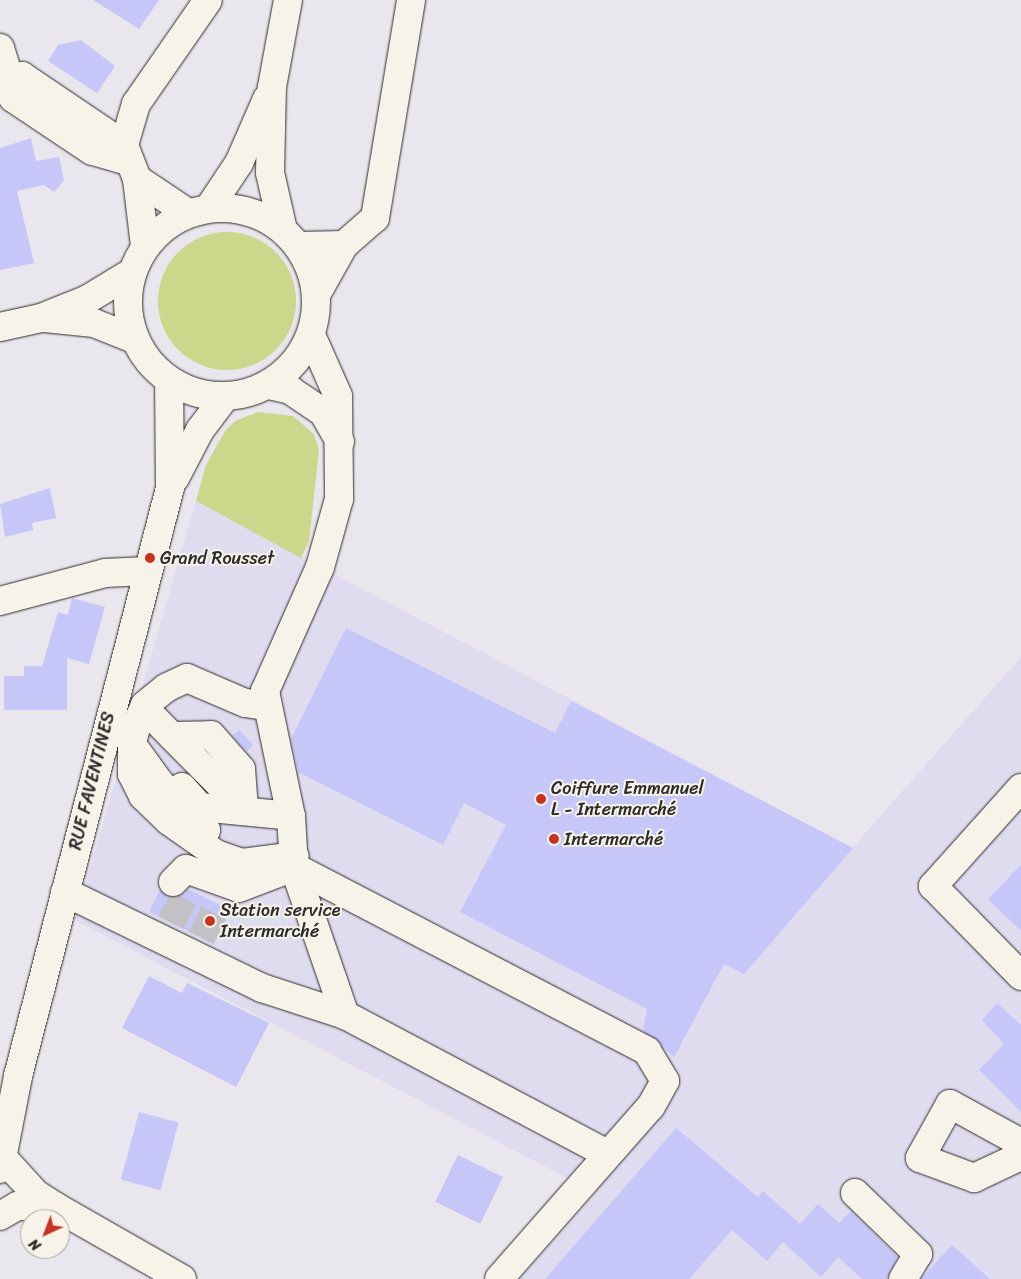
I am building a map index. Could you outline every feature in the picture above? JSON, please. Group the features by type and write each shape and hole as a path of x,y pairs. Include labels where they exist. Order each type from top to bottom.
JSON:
{"main road":[{"path":"145,246 130,162 136,104 208,0"},
{"path":"288,0 272,87 270,173 290,238 311,269 316,294 311,335 287,372 269,384 225,397 196,394 169,381 148,362 134,339 127,295 131,273 145,246 164,226 199,210 236,208 261,216 290,238 344,245"},
{"path":"316,294 344,245 375,218 411,0"},
{"path":"0,48 8,93"},
{"path":"8,93 22,76 130,162 199,210"},
{"path":"199,210 239,163 272,87"},
{"path":"0,327 41,318 107,290 131,273"},
{"path":"41,318 94,323 134,339"},
{"path":"311,335 338,396 341,442 339,499 331,535 265,691 265,706 294,845 345,1016"},
{"name":"RUE FAVENTINES","path":"169,381 170,488"},
{"path":"269,384 290,390 323,412 341,442"},
{"name":"RUE FAVENTINES","path":"1,1163 18,1076 170,488 200,430 225,397"},
{"path":"0,601 105,573 147,571"},
{"path":"133,739 144,709 166,688 187,678 245,703 265,706"},
{"path":"144,709 244,808 294,845 647,1051 665,1080 651,1106 499,1279"},
{"path":"133,739 160,783 211,834 236,845 261,849 294,845"},
{"path":"133,739 200,807 244,808"},
{"path":"1021,788 933,886 1021,976"},
{"path":"202,887 252,886 294,845"},
{"path":"65,892 175,935 262,988 345,1016 608,1154"},
{"name":"RUE FAVENTINES","path":"0,1126 18,1076"},
{"path":"1021,1143 950,1104 920,1158 974,1178 1021,1156"},
{"path":"1,1163 36,1194 56,1207 182,1279"},
{"path":"855,1193 918,1254 903,1279"},
{"path":"0,1216 17,1206 56,1207"}],"shaded area":[{"path":"196,501 852,848 1021,657 1021,1279 519,1279 593,1197 571,1180 75,920"}],"green space":[{"path":"227,232 253,237 276,252 291,275 296,301 291,327 276,350 253,365 227,370 201,365 178,350 163,327 158,301 163,275 178,252 201,237"},
{"path":"258,412 293,416 314,434 319,450 309,541 301,558 196,501 206,465 225,431 235,421"}],"building":[{"path":"93,0 159,0 139,29"},
{"path":"81,40 115,66 97,93 48,61 58,45"},
{"path":"31,138 36,161 59,157 64,180 54,192 44,185 17,191 34,263 0,270 0,148"},
{"path":"50,488 56,518 32,523 33,530 5,537 0,504"},
{"path":"72,598 105,607 89,664 67,658 67,710 4,710 4,676 24,676 24,666 42,666 58,612 68,615"},
{"path":"346,628 555,733 571,701 853,848 744,974 724,964 674,1057 643,1031 647,1009 460,912 506,825 464,803 443,845 298,772 291,739"},
{"path":"239,730 253,745 247,751 232,736"},
{"path":"1021,865 1021,931 988,899"},
{"path":"188,889 226,908 210,941 149,912 160,890 177,897"},
{"path":"149,976 182,993 187,983 269,1023 236,1087 122,1028"},
{"path":"997,1003 1021,1025 1021,1112 979,1070 1004,1044 982,1020"},
{"path":"139,1112 179,1123 160,1190 121,1180"},
{"path":"676,1128 758,1197 763,1191 800,1224 818,1204 839,1223 851,1211 898,1257 887,1279 862,1279 838,1257 821,1277 783,1242 767,1261 732,1230 689,1279 545,1279"},
{"path":"458,1155 503,1177 480,1224 435,1202"},
{"path":"952,1245 990,1279 921,1279"}],"tunnel":[{"path":"171,923 188,889"},
{"path":"201,938 218,904"}],"place":[{"name":"Grand Rousset","path":"150,558"},
{"name":"Coiffure Emmanuel L - Intermarché","path":"541,799"},
{"name":"Intermarché","path":"554,839"},
{"name":"Station service Intermarché","path":"210,921"}]}
